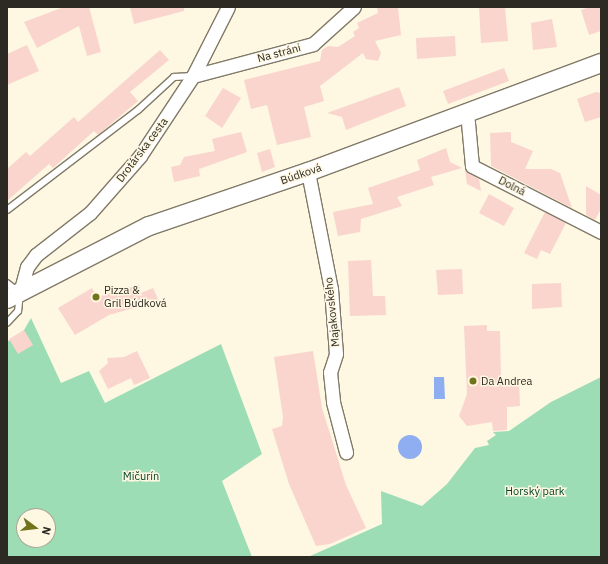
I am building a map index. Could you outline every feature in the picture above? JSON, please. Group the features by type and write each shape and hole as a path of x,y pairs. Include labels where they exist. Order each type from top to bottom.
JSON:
{"street":[{"name":"Drotárska cesta","path":"12,292 32,260 90,213 126,175 193,76 228,7"},
{"name":"Na stráni","path":"193,76 313,44 354,7"},
{"name":"Búdková","path":"12,292 149,226 308,172 467,112 601,64"},
{"name":"Dolná","path":"467,112 472,166 601,232"},
{"name":"Majakovského","path":"308,172 331,289 336,354 330,372 333,402 346,452"}],"lane":[{"path":"7,210 138,110 174,77 193,76"},
{"path":"7,323 18,311 12,292"}],"green space":[{"name":"Mičurín","path":"31,318 61,383 89,371 105,403 221,344 262,454 222,481 252,557 7,557 7,342 24,330"},
{"name":"Horský park","path":"601,377 601,557 308,557 382,524 381,491 422,506 447,484 475,448 489,445 487,441 496,435 493,432 509,431 551,402"}],"water":[{"path":"434,377 444,377 445,399 434,399"},
{"path":"410,435 418,439 422,447 418,455 410,459 402,455 398,447 402,439"}],"building":[{"path":"64,7 89,7 101,52 87,56 79,26 37,48 24,22"},
{"path":"130,7 184,7 184,11 134,24"},
{"path":"377,7 398,7 401,35 375,41 381,53 378,61 366,59 363,53 320,86 324,101 304,107 311,137 277,145 267,105 251,109 244,80 320,61 322,50 328,46 338,47 355,36 353,32 359,28 357,23 378,13"},
{"path":"479,7 505,7 508,41 481,43"},
{"path":"590,7 601,7 601,31 589,35 581,10"},
{"path":"552,19 557,47 533,50 531,23"},
{"path":"455,36 456,56 417,59 416,38"},
{"path":"27,45 39,71 7,85 7,54"},
{"path":"160,50 169,60 130,92 138,101 98,135 94,131 53,168 49,164 7,201 7,169 26,152 30,156 74,117 78,122"},
{"path":"504,68 509,81 448,104 443,91"},
{"path":"399,87 406,106 346,130 342,117 327,113"},
{"path":"223,88 241,98 222,128 205,116"},
{"path":"596,92 601,93 601,117 585,122 577,99"},
{"path":"241,132 247,152 199,169 200,176 174,182 171,167 180,165 184,157 215,151 212,139"},
{"path":"511,132 511,142 533,151 525,169 551,169 560,173 572,208 491,166 490,133"},
{"path":"446,148 450,162 462,168 431,177 434,185 397,197 402,206 361,219 360,232 338,236 333,212 373,204 368,188 420,170 417,160"},
{"path":"270,149 275,167 262,172 257,153"},
{"path":"465,170 479,179 481,191 467,184"},
{"path":"586,186 601,195 601,209 595,220 586,215"},
{"path":"489,194 514,208 504,226 479,213"},
{"path":"545,212 566,223 550,254 541,250 537,259 524,253"},
{"path":"371,260 373,296 385,296 386,315 350,316 348,261"},
{"path":"462,269 463,294 438,295 436,270"},
{"path":"561,283 562,307 532,309 532,284"},
{"path":"139,285 141,293 153,288 159,301 109,315 75,335 58,308 92,288 97,297"},
{"path":"487,325 487,331 500,331 501,379 519,379 520,406 507,407 507,430 493,431 492,422 467,426 459,416 467,394 464,326"},
{"path":"24,330 33,345 18,354 9,339"},
{"path":"137,351 150,378 134,385 131,378 108,389 99,371 108,363 107,358 124,357"},
{"path":"313,351 322,408 346,485 366,528 330,544 316,546 289,484 272,429 282,426 283,417 274,357"}],"place":[{"name":"Pizza & Gril Búdková","path":"96,297"},
{"name":"Da Andrea","path":"473,381"}]}
